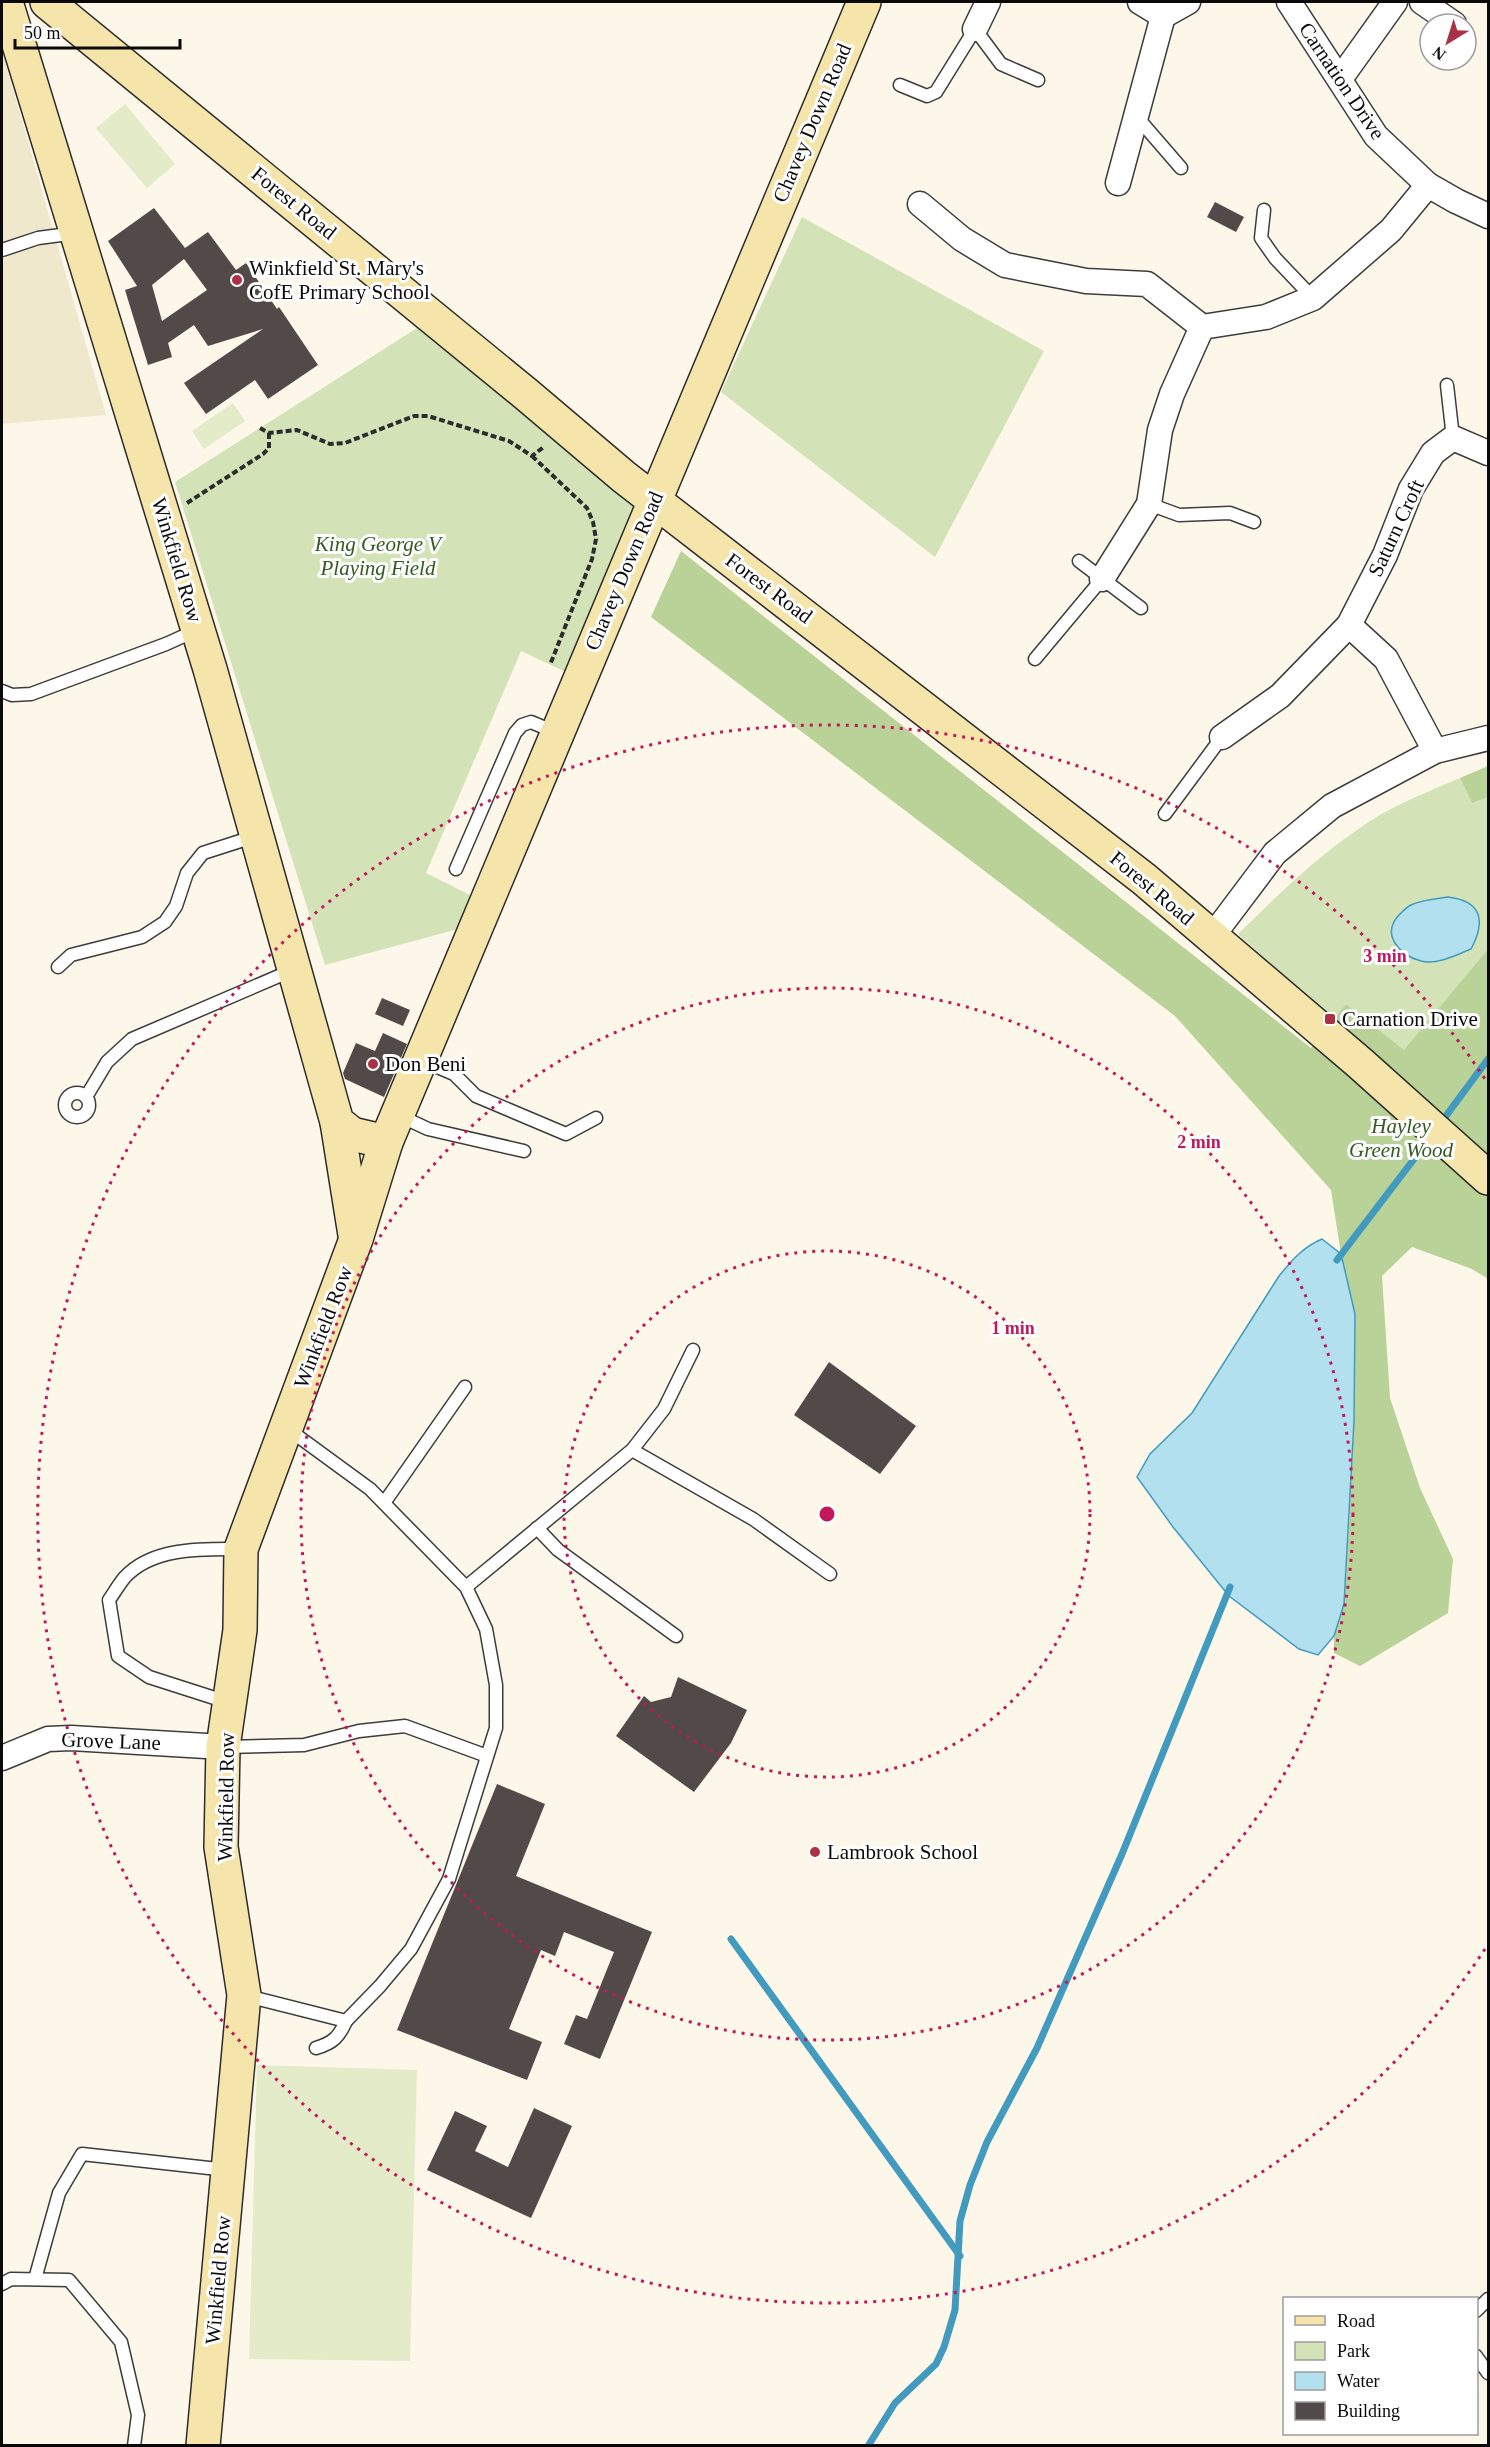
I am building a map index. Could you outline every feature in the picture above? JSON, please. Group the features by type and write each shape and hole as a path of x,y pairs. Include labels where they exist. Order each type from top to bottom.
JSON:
{"main road":[{"name":"Winkfield Row","path":"6,2 198,630 257,836 337,1122 356,1239"},
{"name":"Forest Road","path":"47,2 653,499 1144,879 1488,1178"},
{"name":"Chavey Down Road","path":"391,1128 653,499 864,2"},
{"path":"337,1122 352,1134 391,1128"},
{"name":"Winkfield Row","path":"203,2445 244,1995 221,1847 223,1747 240,1630 241,1549 356,1239 391,1128"}],"street":[{"path":"975,29 988,2"},
{"path":"1140,2 1163,16"},
{"path":"1118,183 1163,16 1188,2"},
{"name":"Carnation Drive","path":"1288,2 1376,136 1428,185 1488,216"},
{"path":"1340,79 1395,2"},
{"path":"1422,2 1436,12"},
{"path":"920,204 962,239 1005,265 1086,281 1147,284 1202,327 1266,317 1312,298 1391,230 1428,185"},
{"path":"1102,579 1149,504 1160,430 1172,394 1202,327"},
{"path":"1453,438 1488,453"},
{"name":"Saturn Croft","path":"1222,737 1280,696 1348,626 1385,555 1411,489 1434,453 1453,438"},
{"path":"1348,626 1386,659 1435,752"},
{"path":"1211,938 1275,853 1332,806 1435,752 1488,738"},
{"name":"Grove Lane","path":"2,1758 48,1739 71,1738 223,1747"}],"lane":[{"path":"900,85 927,96 936,92 975,29 1001,64 1038,80"},
{"path":"1136,116 1181,168"},
{"path":"1264,210 1261,238 1275,258 1312,298"},
{"path":"2,250 38,238 77,233"},
{"path":"1447,385 1453,438"},
{"path":"1149,504 1179,515 1230,513 1254,522"},
{"path":"1079,561 1141,608"},
{"path":"1035,659 1102,579"},
{"path":"2,691 12,695 32,694 198,630"},
{"path":"456,869 515,733 522,725 531,722 556,732"},
{"path":"1165,814 1222,737"},
{"path":"58,967 72,955 142,937 165,922 176,906 187,873 203,853 257,836"},
{"path":"86,1097 107,1062 132,1039 294,969"},
{"path":"420,1060 454,1074 476,1095 566,1134 596,1118"},
{"path":"391,1128 428,1129 524,1150"},
{"path":"466,1587 632,1450 664,1408 693,1350"},
{"path":"384,1503 465,1387"},
{"path":"285,1427 370,1489 466,1587 486,1629 496,1685 496,1728 449,1879 411,1949 346,2021 339,2037 330,2044 316,2048"},
{"path":"632,1450 753,1519 830,1574"},
{"path":"537,1528 558,1550 676,1636"},
{"path":"230,1702 149,1677 118,1656 109,1600 126,1576 156,1557 198,1549 241,1549"},
{"path":"223,1747 304,1745 359,1731 405,1726 487,1756"},
{"path":"244,1995 346,2021"},
{"path":"35,2279 59,2193 82,2154 228,2170"},
{"path":"2,2284 10,2279 69,2280 121,2342 138,2415 134,2445"},
{"path":"1478,2359 1488,2373"}],"path":[{"path":"260,428 269,433 297,430 330,444 345,443 414,416 428,416 509,441 532,456 587,508 593,522 596,539 592,559 550,665"},
{"path":"532,456 567,429"},
{"path":"164,518 263,454 269,448 269,433"}],"shaded area":[{"path":"3,54 106,415 2,424"}],"green space":[{"path":"125,104 175,164 147,188 96,128"},
{"path":"802,217 1044,351 935,557 721,392"},
{"name":"King George V Playing Field","path":"417,328 637,507 570,674 521,651 426,873 474,897 458,929 325,965 175,482"},
{"path":"233,403 245,421 204,449 192,431"},
{"name":"Hayley Green Wood","path":"681,551 1311,1048 1346,1004 1404,1050 1488,949 1488,1279 1472,1269 1412,1247 1382,1276 1390,1398 1420,1488 1453,1559 1448,1613 1360,1666 1334,1653 1334,1636 1344,1604 1350,1508 1355,1314 1341,1254 1331,1190 1175,1016 651,617"},
{"path":"1488,766 1488,797 1472,803 1460,778"},
{"path":"1460,778 1472,803 1488,797 1488,949 1404,1051 1346,1004 1334,1020 1238,934 1310,866 1357,830 1394,807"},
{"path":"257,2065 417,2070 410,2361 249,2359"}],"water":[{"path":"1448,897 1468,903 1478,914 1479,930 1471,949 1447,959 1427,962 1413,958 1399,949 1392,936 1392,929 1400,914 1415,903"},
{"path":"1322,1239 1341,1254 1355,1314 1354,1421 1344,1604 1334,1636 1318,1655 1299,1649 1229,1596 1173,1527 1137,1477 1150,1454 1192,1413 1279,1276 1303,1250"}],"building":[{"path":"1215,202 1244,217 1236,232 1207,217"},
{"path":"154,208 185,248 208,232 236,270 246,263 318,365 268,399 255,380 206,414 184,383 263,329 208,346 194,325 168,343 172,357 148,365 125,290 137,286 108,241","holes":["184,259 207,290 162,321 152,285"]},
{"path":"382,998 410,1010 403,1026 375,1014"},
{"name":"Don Beni","path":"383,1033 407,1044 384,1097 345,1079 343,1073 356,1043 375,1051"},
{"path":"829,1362 916,1426 880,1474 794,1415"},
{"path":"678,1677 747,1710 731,1743 694,1792 616,1736 644,1696 651,1702 671,1697"},
{"path":"497,1784 545,1804 516,1876 652,1932 600,2059 564,2044 576,2015 587,2019 614,1952 564,1932 555,1956 541,1950 509,2029 542,2042 527,2080 397,2030"},
{"path":"534,2108 572,2126 531,2218 427,2170 455,2111 487,2126 475,2151 508,2167"}],"waterway":[{"path":"1440,1124 1488,1059"},
{"path":"1337,1260 1430,1138"},
{"path":"868,2446 895,2403 936,2364 944,2347 955,2310 960,2221 970,2185 987,2142 1037,2048 1122,1854 1230,1587"},
{"path":"731,1939 960,2256"}],"place":[{"name":"Winkfield St. Mary's CofE Primary School","path":"237,280"},
{"name":"Carnation Drive","path":"1330,1019"},
{"name":"Don Beni","path":"373,1064"},
{"name":"Lambrook School","path":"815,1852"}]}
